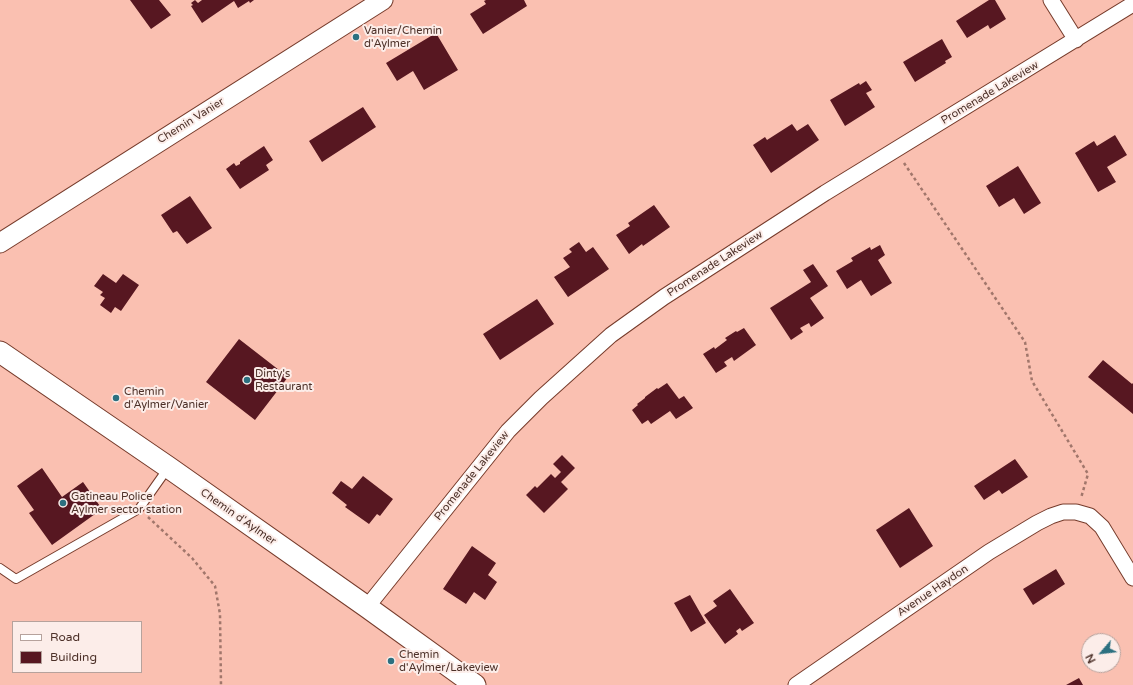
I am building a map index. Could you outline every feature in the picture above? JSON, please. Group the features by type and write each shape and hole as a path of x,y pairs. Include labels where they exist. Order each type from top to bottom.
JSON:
{"main road":[{"name":"Chemin d'Aylmer","path":"0,352 168,467 475,685"}],"street":[{"name":"Chemin Vanier","path":"0,242 383,0"},
{"path":"1052,0 1076,40"},
{"name":"Promenade Lakeview","path":"367,607 508,431 540,398 605,340 664,297 825,193 1133,4"},
{"name":"Avenue Haydon","path":"796,685 989,552 1051,516 1063,512 1076,512"},
{"path":"1076,512 1090,516 1102,528 1133,578"}],"lane":[{"path":"0,568 16,579 139,509 168,467"}],"path":[{"path":"895,150 1025,342 1032,380 1088,474 1076,512"},
{"path":"139,509 192,558 215,586 220,614 221,685"}],"building":[{"path":"130,0 159,0 171,15 151,29"},
{"path":"195,0 198,3 202,0 254,0 250,3 249,1 238,8 234,1 202,23 191,6 193,5 191,3"},
{"path":"524,0 527,6 483,34 470,14 486,4 484,1"},
{"path":"989,0 995,0 1006,19 990,29 988,25 967,38 956,21"},
{"path":"436,33 458,70 424,90 413,71 397,81 386,63"},
{"path":"942,39 952,57 945,61 946,63 915,82 903,62"},
{"path":"866,81 872,90 866,93 875,107 845,126 830,100 859,83 860,85"},
{"path":"363,107 376,127 322,162 309,141"},
{"path":"792,124 797,131 808,124 819,140 771,173 753,145 765,137 767,140"},
{"path":"1115,135 1127,155 1107,167 1116,182 1098,192 1075,153 1094,141 1097,146"},
{"path":"264,146 273,160 266,165 269,170 240,189 226,169 234,163 236,166 240,164 240,162"},
{"path":"1018,166 1041,203 1024,214 1014,198 999,207 986,186"},
{"path":"190,196 212,228 187,244 177,231 173,233 161,215"},
{"path":"654,205 670,227 643,246 642,244 629,254 616,235 630,226 628,223"},
{"path":"579,242 586,252 593,247 609,269 568,297 554,277 570,267 563,258 572,252 569,249"},
{"path":"880,245 885,255 878,260 892,283 871,296 861,280 847,289 836,271 853,261 851,258 870,247 871,250"},
{"path":"813,264 828,286 810,298 824,318 811,327 809,323 800,328 803,332 791,340 770,308 811,282 803,270"},
{"path":"103,274 116,283 123,274 139,285 121,311 115,307 111,313 100,305 105,298 100,295 103,292 94,286"},
{"path":"537,299 554,324 500,360 483,334"},
{"path":"744,328 756,345 734,361 732,357 724,362 727,366 716,373 703,354 714,347 715,349 727,340 725,338"},
{"name":"Dinty's Restaurant","path":"239,339 288,377 255,420 206,382"},
{"path":"1103,360 1132,384 1133,383 1133,414 1088,377"},
{"path":"667,383 679,399 684,396 693,408 676,419 670,411 651,424 648,420 642,424 632,410 645,397"},
{"path":"562,455 575,468 561,482 568,489 544,513 526,495 535,486 537,488 551,474 555,478 561,472 553,464"},
{"path":"1015,459 1028,477 1002,494 999,490 984,500 974,486"},
{"name":"Gatineau Police Aylmer sector station","path":"42,468 62,497 83,482 102,509 52,545 29,513 34,510 17,486"},
{"path":"363,476 393,499 380,516 377,514 369,524 345,507 347,505 332,493 341,481 352,489"},
{"path":"909,508 933,546 900,568 876,530"},
{"path":"472,546 496,563 488,575 497,582 485,600 474,592 466,604 443,589"},
{"path":"1056,569 1065,584 1033,605 1023,589"},
{"path":"730,589 754,623 742,631 740,628 736,631 738,634 725,644 704,615 717,606 713,601"},
{"path":"690,595 706,623 691,632 674,603"},
{"path":"1079,678 1083,685 1066,685"}],"place":[{"name":"Vanier/Chemin d'Aylmer","path":"356,37"},
{"name":"Dinty's Restaurant","path":"247,380"},
{"name":"Chemin d'Aylmer/Vanier","path":"116,398"},
{"name":"Gatineau Police Aylmer sector station","path":"63,503"},
{"name":"Chemin d'Aylmer/Lakeview","path":"391,661"}]}
